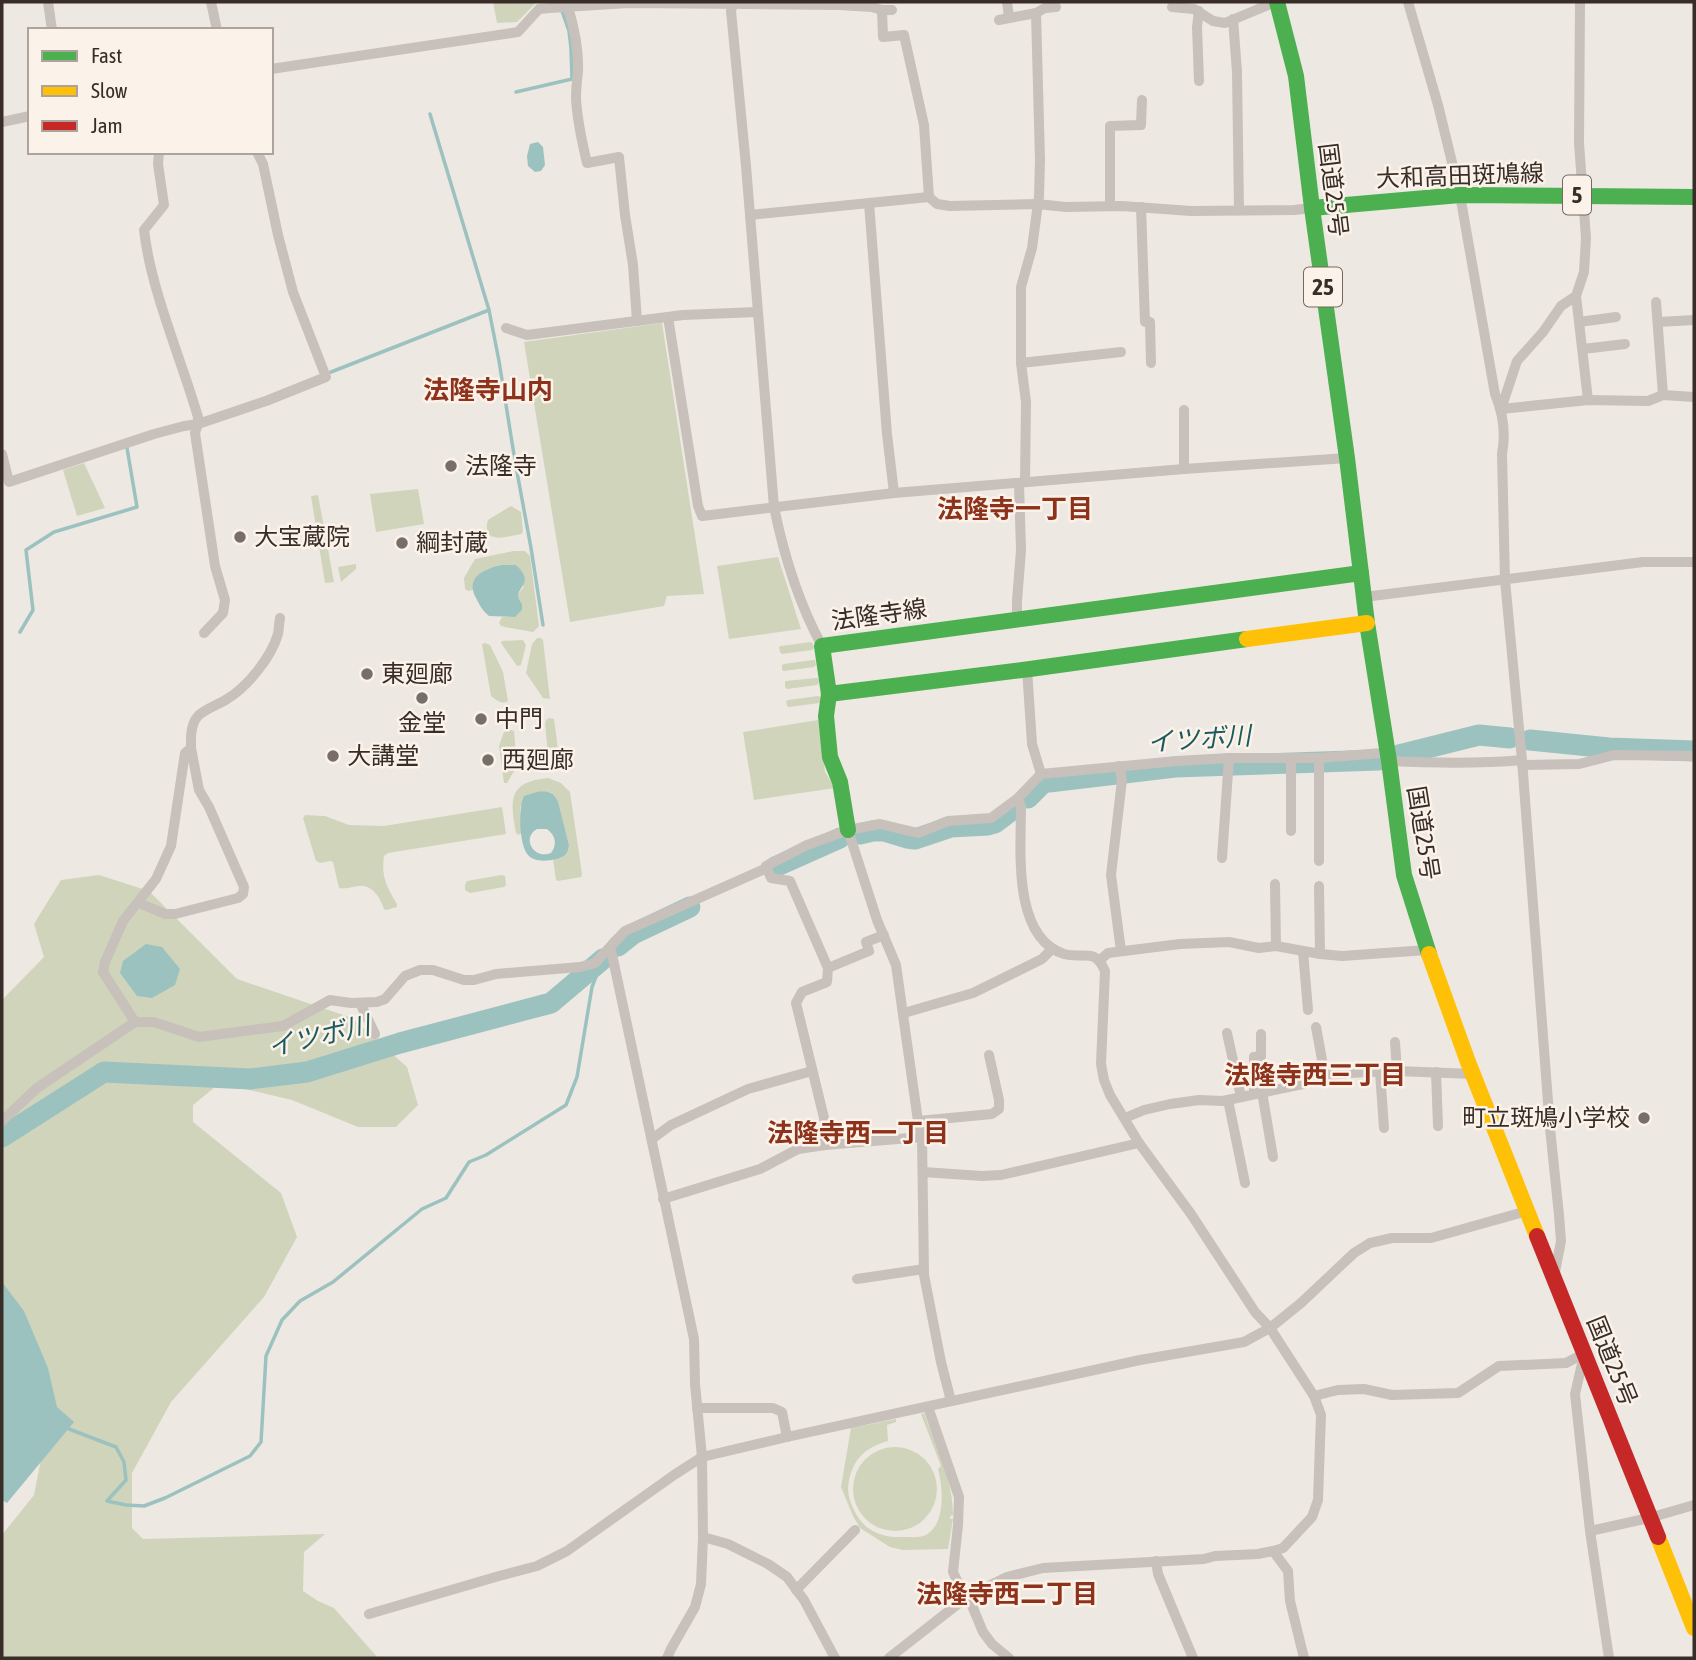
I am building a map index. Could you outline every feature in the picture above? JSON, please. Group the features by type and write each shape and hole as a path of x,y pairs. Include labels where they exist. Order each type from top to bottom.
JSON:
{"main road":[{"name":"国道25号","path":"1276,2 1296,76 1385,757 1404,875 1427,950 1473,1074 1694,1628"},
{"name":"大和高田斑鳩線","path":"1312,208 1460,195 1694,197"},
{"name":"法隆寺線","path":"848,830 840,782 830,757 826,716 829,694 822,646 1361,573"},
{"path":"829,694 1367,623"}],"street":[{"path":"48,2 52,28"},
{"path":"211,2 217,28"},
{"path":"1007,2 1004,18 1056,7"},
{"path":"1172,7 1188,7 1213,21 1225,23 1276,2"},
{"path":"1408,2 1438,105 1460,195 1505,439 1502,454 1505,580 1561,1241 1555,1278"},
{"path":"1580,2 1579,143 1586,238 1584,272 1576,296 1588,400"},
{"path":"273,69 518,32 539,9 550,5 569,9 667,3 733,6 748,3 839,3 873,7 887,10 883,37 904,35 924,125 929,197 937,204 1110,206 1191,211 1312,208"},
{"path":"733,6 774,507 794,585 822,646"},
{"path":"569,9 576,43 577,114 587,163 619,157 633,265 637,321"},
{"path":"1199,11 1199,81"},
{"path":"1017,619 1026,402 1021,363 1021,288 1032,248 1040,196 1036,13"},
{"path":"1233,19 1237,72 1239,210"},
{"path":"1110,206 1110,126 1141,125 1142,100"},
{"path":"2,122 28,116"},
{"path":"159,154 164,205 144,230 146,247 198,417 195,433 215,566 225,600 223,613 204,633"},
{"path":"2,454 9,482 154,434 198,424 326,377 293,292 263,164 258,154"},
{"path":"750,215 929,197"},
{"path":"869,203 894,493"},
{"path":"1141,207 1145,322 1150,322 1151,363"},
{"path":"1501,408 1517,361 1543,332 1561,306 1576,296"},
{"path":"1656,302 1663,395"},
{"path":"506,328 527,335 668,317 757,312"},
{"path":"668,317 698,506 702,516 894,493 1347,458"},
{"path":"1579,322 1616,317"},
{"path":"1658,322 1694,320"},
{"path":"1583,349 1625,344"},
{"path":"1021,363 1100,349 1121,352"},
{"path":"1501,408 1588,400 1648,401 1663,395 1694,397"},
{"path":"1184,410 1184,469"},
{"path":"1364,597 1643,562 1694,562"},
{"path":"139,903 165,914 175,914 238,898 243,894 244,887 199,790 190,736 199,715 230,698 247,684 267,657 278,635 280,618"},
{"path":"1027,669 1032,744 1041,774"},
{"path":"135,1022 103,972 105,962 123,921 156,879 171,846 184,753 191,748"},
{"path":"2,1121 37,1088 135,1022 154,1022 198,1037 283,1026 330,999 351,1003 377,1002 385,999 405,976 420,970 433,970 464,980 474,980 496,974 580,967 595,963 625,931 767,868 766,866 807,845 848,830 880,824 918,833 947,821 991,818 1018,798 1041,774 1385,757 1426,763 1579,764 1614,755 1694,756"},
{"path":"1291,761 1291,831"},
{"path":"1319,761 1319,860"},
{"path":"1222,858 1229,763"},
{"path":"1120,770 1122,780 1111,875 1121,951"},
{"path":"889,1658 966,1597 1007,1577 1043,1568 1204,1559 1273,1552 1283,1548 1299,1533 1312,1517 1318,1500 1321,1415 1314,1396 1270,1328 1255,1312 1191,1213 1139,1143 1110,1096 1101,1064 1105,971 1100,960 1092,956 1068,955 1052,949 1038,933 1026,909 1021,883 1021,807 1018,798"},
{"path":"848,830 877,920 897,965 922,1137 924,1269 951,1401"},
{"path":"767,868 771,878 790,881 828,968 827,982 802,992 796,1003 825,1122 825,1145"},
{"path":"1275,884 1276,946"},
{"path":"1319,886 1320,954"},
{"path":"828,968 869,951 866,942 884,935"},
{"path":"1100,960 1108,953 1121,951 1229,942 1259,948 1276,946 1342,956 1427,950"},
{"path":"610,949 694,1339 702,1457 701,1584 695,1607 667,1658"},
{"path":"904,1013 973,993 1042,959 1052,949"},
{"path":"1303,951 1308,1010"},
{"path":"360,1003 375,1034"},
{"path":"1316,1027 1325,1076"},
{"path":"1227,1034 1241,1097"},
{"path":"1261,1034 1261,1056 1254,1057 1258,1093 1273,1157"},
{"path":"1395,1042 1397,1071"},
{"path":"918,1121 992,1114 999,1109 989,1055"},
{"path":"652,1139 671,1125 748,1090 812,1071"},
{"path":"1125,1118 1170,1104 1199,1100 1223,1101 1348,1073 1397,1071 1473,1074"},
{"path":"1380,1072 1384,1128"},
{"path":"1436,1072 1438,1126"},
{"path":"1228,1100 1245,1183"},
{"path":"663,1199 760,1169 798,1149 922,1137"},
{"path":"923,1172 1001,1175 1139,1143"},
{"path":"369,1614 537,1566 567,1551 702,1457 1140,1360 1244,1342 1270,1328 1354,1253 1370,1243 1392,1238 1432,1238 1527,1210"},
{"path":"857,1279 924,1269"},
{"path":"1314,1396 1338,1390 1364,1389 1392,1395 1458,1393 1499,1366 1566,1363 1585,1353"},
{"path":"1585,1353 1575,1394 1590,1531 1609,1658"},
{"path":"928,1407 959,1497 953,1572 983,1632 992,1644 1009,1658"},
{"path":"698,1408 774,1408 782,1412 787,1437"},
{"path":"1590,1531 1694,1505"},
{"path":"796,1590 855,1530"},
{"path":"703,1537 728,1544 787,1577 804,1601 835,1658"},
{"path":"1273,1552 1288,1571 1290,1601 1304,1658"},
{"path":"1157,1561 1158,1574 1193,1658"}],"green space":[{"path":"493,2 537,2 517,22 497,23"},
{"path":"662,323 704,594 667,596 664,606 570,622 524,342"},
{"path":"84,463 105,508 77,516 63,470"},
{"path":"418,489 424,524 376,532 370,494"},
{"path":"318,495 334,582 325,583 311,496"},
{"path":"511,506 521,512 523,532 496,538 491,536 487,528 488,520"},
{"path":"525,551 530,556 539,626 533,632 501,626 499,623 502,617 519,613 522,607 518,597 524,587 501,565 478,576 473,590 465,589 464,578 475,559"},
{"path":"778,557 801,629 729,639 717,566"},
{"path":"356,564 356,569 341,582 338,567"},
{"path":"537,638 543,640 550,699 543,698 526,673 532,644"},
{"path":"523,640 526,645 521,665 517,666 501,643"},
{"path":"811,642 814,648 812,650 782,654 780,652 781,646"},
{"path":"482,644 490,645 503,672 506,702 499,702 491,696"},
{"path":"815,660 814,667 782,670 784,664"},
{"path":"818,678 817,685 787,689 785,687 786,681"},
{"path":"818,696 821,701 819,703 787,706 788,700"},
{"path":"549,718 554,719 559,767 552,763 548,752 545,724"},
{"path":"818,720 825,772 835,788 754,800 743,732"},
{"path":"514,731 517,766 507,783 504,783 499,746 504,732"},
{"path":"548,778 561,783 570,792 581,877 556,880 553,859 569,845 556,797 550,792 520,807 522,833 516,833 513,811 515,794 525,783"},
{"path":"502,807 506,834 388,853 384,856 383,870 397,904 397,907 386,910 377,895 368,887 339,888 333,862 316,861 303,818 305,815 325,816 349,825 384,826"},
{"path":"99,875 149,891 237,979 352,1018 407,1067 418,1105 396,1127 358,1127 292,1100 220,1083 193,1105 193,1122 281,1193 297,1237 264,1297 171,1402 132,1473 132,1528 143,1539 325,1534 304,1552 303,1591 334,1608 378,1658 2,1658 2,1535 34,1495 50,1413 2,1354 2,1000 44,957 34,924 61,880"},
{"path":"505,876 504,887 470,893 465,890 467,881"},
{"path":"924,1413 947,1476 953,1515 950,1519 953,1519 948,1549 903,1550 890,1547 860,1528 841,1487 851,1428 896,1419 896,1422 887,1425 888,1441 866,1451 855,1464 848,1486 850,1501 859,1519 869,1529 882,1535 918,1537 932,1530 940,1514 941,1486 938,1469 941,1466 921,1414"},
{"path":"895,1447 918,1454 930,1466 937,1489 930,1512 918,1524 895,1531 872,1524 860,1512 853,1489 860,1466 872,1454"}],"water":[{"path":"538,142 543,147 545,165 541,171 535,172 528,166 527,156 530,144"},
{"path":"501,565 516,565 525,578 518,594 522,610 515,617 489,616 480,606 473,591 474,580 482,572"},
{"path":"549,792 556,798 569,845 565,855 546,861 536,860 528,855 520,826 524,796","holes":["537,829 547,829 554,837 555,843 551,853 539,853 532,847 530,838"]},
{"path":"146,944 162,947 180,969 175,985 152,998 137,996 120,973 123,961"},
{"path":"2,1282 24,1311 48,1368 57,1407 74,1422 7,1503 2,1500"}],"waterway":[{"path":"516,92 572,79 569,31 562,11"},
{"path":"331,372 489,310 430,114"},
{"path":"489,310 543,625"},
{"path":"20,632 33,610 26,550 54,532 137,507 127,448"},
{"name":"イツボ川","path":"1399,755 1479,735 1510,738"},
{"name":"イツボ川","path":"1530,740 1609,748 1694,751"},
{"name":"イツボ川","path":"1028,798 1043,783 1175,767 1379,760"},
{"name":"イツボ川","path":"860,834 884,831 915,839 951,827 995,823 1012,810"},
{"name":"イツボ川","path":"775,867 840,838"},
{"name":"イツボ川","path":"618,946 633,934 690,907"},
{"name":"イツボ川","path":"2,1137 104,1072 250,1079 307,1072 400,1043 551,1003 603,959"},
{"path":"69,1429 116,1447 124,1462 126,1480 107,1501 126,1505 144,1506 165,1498 250,1456 261,1442 266,1356 282,1320 300,1301 333,1282 422,1209 446,1198 469,1162 486,1155 566,1105 577,1077 592,987 602,961"}],"traffic: fast":[{"path":"1277,2 1296,76 1367,623 1404,875 1429,954"},
{"path":"1312,208 1460,195 1694,197"},
{"path":"848,830 840,782 830,757 826,716 829,694 822,646 1361,573"},
{"path":"829,694 1247,639"}],"traffic: slow":[{"path":"1247,639 1367,623"},
{"path":"1429,954 1468,1062 1537,1236"},
{"path":"1658,1537 1694,1628"}],"traffic: jam":[{"path":"1537,1236 1658,1537"}],"place":[{"name":"法隆寺","path":"451,466"},
{"name":"大宝蔵院","path":"240,537"},
{"name":"綱封蔵","path":"402,543"},
{"name":"東廻廊","path":"367,674"},
{"name":"金堂","path":"422,698"},
{"name":"中門","path":"481,719"},
{"name":"大講堂","path":"333,756"},
{"name":"西廻廊","path":"488,760"},
{"name":"町立斑鳩小学校","path":"1644,1118"}],"district":[{"name":"法隆寺山内","path":"488,390"},
{"name":"法隆寺一丁目","path":"1015,509"},
{"name":"法隆寺西三丁目","path":"1315,1075"},
{"name":"法隆寺西一丁目","path":"858,1133"},
{"name":"法隆寺西二丁目","path":"1007,1594"}]}
